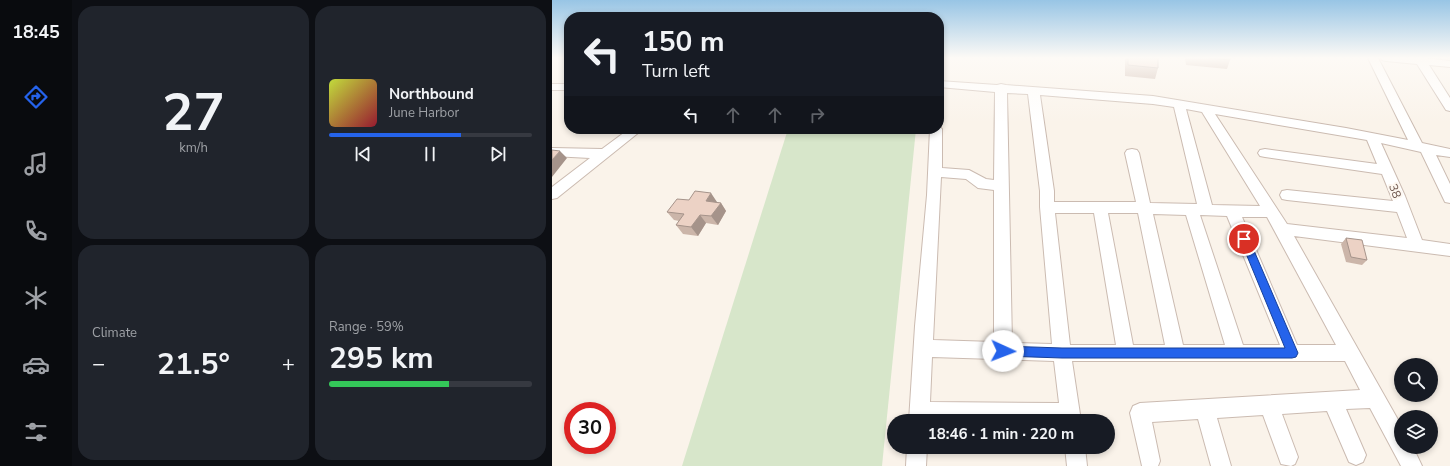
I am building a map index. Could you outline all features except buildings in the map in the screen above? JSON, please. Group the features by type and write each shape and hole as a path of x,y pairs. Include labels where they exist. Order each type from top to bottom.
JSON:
{"street":[{"path":"1385,80 1450,198"},
{"path":"1433,80 1450,107"},
{"path":"944,84 1001,87 1153,100 1372,137 1450,153"},
{"path":"552,87 564,86"},
{"path":"1001,87 1003,351"},
{"path":"1033,90 1047,191 1046,207 1062,353 1071,414"},
{"path":"1179,105 1199,210 1237,353"},
{"path":"1206,109 1282,229 1394,433"},
{"path":"555,189 630,134"},
{"path":"919,414 936,134"},
{"name":"38","path":"1372,137 1387,170 1417,246"},
{"path":"552,152 604,154"},
{"path":"1132,153 1176,353"},
{"path":"1265,154 1387,170"},
{"path":"934,172 969,175 983,184 1001,186"},
{"path":"1287,195 1401,207"},
{"path":"1046,207 1271,212"},
{"path":"1100,207 1126,353"},
{"path":"1232,211 1292,353"},
{"path":"1282,229 1450,250"},
{"path":"924,348 1062,353 1351,353"},
{"path":"1150,460 1140,413 1376,398"},
{"path":"1333,401 1356,455"},
{"path":"1269,405 1288,457"},
{"path":"1205,409 1221,466"},
{"path":"916,466 917,454"},
{"path":"1076,454 1077,466"},
{"path":"1405,454 1412,466"}],"green space":[{"path":"786,134 915,134 882,466 682,466"}],"route":[{"path":"1003,351 1062,353 1292,353 1244,239"}]}
